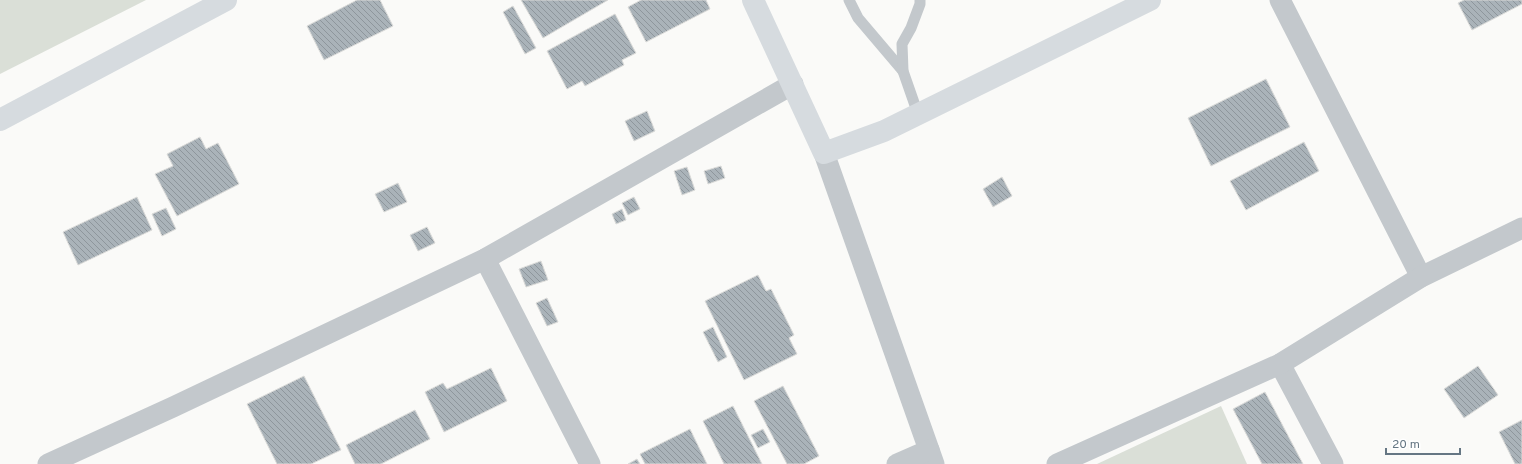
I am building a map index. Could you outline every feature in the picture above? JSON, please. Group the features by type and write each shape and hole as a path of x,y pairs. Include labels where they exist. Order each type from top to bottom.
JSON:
{"street":[{"path":"0,120 226,0"},
{"path":"753,0 824,153 931,457 897,464"},
{"path":"824,153 884,131 1150,0"},
{"path":"1280,0 1421,277"},
{"path":"48,464 173,407 485,259 793,84"},
{"path":"1058,464 1280,364 1421,277 1522,228"},
{"path":"485,259 590,464"},
{"path":"1280,364 1333,464"}],"lane":[{"path":"849,0 858,18 903,71"},
{"path":"918,114 903,71 902,44 911,28 920,4 920,0"}],"shaded area":[{"path":"0,0 146,0 0,74"},
{"path":"1221,406 1247,464 1097,464"}],"building":[{"path":"357,0 380,0 393,26 324,60 307,26"},
{"path":"521,0 608,0 543,38"},
{"path":"641,0 706,0 710,9 646,42 628,7"},
{"path":"1464,0 1522,0 1522,4 1472,30 1458,3"},
{"path":"513,6 536,48 525,54 503,12"},
{"path":"615,14 636,53 622,60 624,65 585,86 582,81 567,89 547,51"},
{"path":"1266,79 1290,127 1211,166 1188,118"},
{"path":"647,111 655,131 634,141 625,121"},
{"path":"200,137 206,149 218,143 239,184 177,216 155,174 173,166 167,154"},
{"path":"1304,142 1319,171 1246,210 1230,181"},
{"path":"721,166 725,178 708,184 704,171"},
{"path":"687,167 695,190 682,195 674,171"},
{"path":"1002,177 1012,196 993,207 983,189"},
{"path":"398,183 407,202 384,212 375,194"},
{"path":"137,197 152,230 78,265 63,232"},
{"path":"634,197 640,209 628,215 622,203"},
{"path":"166,208 176,229 162,236 152,214"},
{"path":"622,209 626,220 616,224 612,214"},
{"path":"427,227 435,243 418,251 410,235"},
{"path":"541,261 548,280 526,287 519,269"},
{"path":"758,275 766,291 771,289 794,335 789,338 797,354 744,380 705,301"},
{"path":"547,298 558,322 547,326 536,303"},
{"path":"713,327 727,357 718,362 703,332"},
{"path":"1478,366 1498,395 1464,418 1444,389"},
{"path":"491,368 507,401 444,432 425,392 443,383 447,389"},
{"path":"304,376 341,450 311,464 277,464 247,404"},
{"path":"783,386 819,456 804,464 787,464 754,401"},
{"path":"1265,392 1303,464 1262,464 1233,409"},
{"path":"733,406 762,464 724,464 703,421"},
{"path":"415,410 430,439 381,464 355,464 346,445"},
{"path":"1522,420 1522,464 1515,464 1499,432"},
{"path":"690,429 707,464 645,464 640,454"},
{"path":"763,429 770,442 758,448 751,435"},
{"path":"637,459 640,464 628,464"}]}
